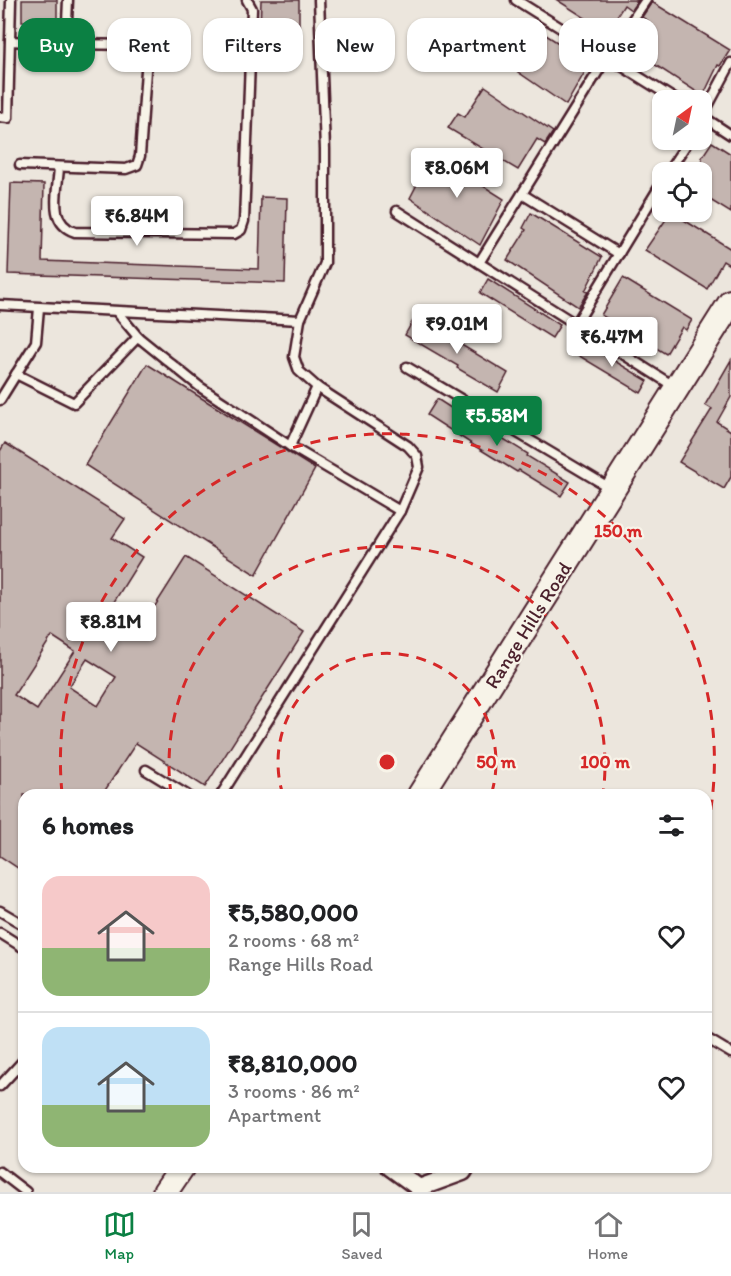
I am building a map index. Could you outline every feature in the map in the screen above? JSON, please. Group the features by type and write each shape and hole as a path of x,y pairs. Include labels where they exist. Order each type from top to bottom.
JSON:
{"street":[{"name":"Range Hills Road","path":"424,789 731,302"},
{"path":"398,1173 420,1190 456,1173"}],"lane":[{"path":"0,117 8,118 11,0"},
{"path":"67,18 68,0"},
{"path":"59,167 56,215 59,223 66,229 234,234 241,230 244,221 252,9 247,0"},
{"path":"225,789 400,511 419,467 417,456 408,446 317,387 299,371 294,357 300,320 325,263 325,149 320,0"},
{"path":"516,0 559,27"},
{"path":"634,18 646,0"},
{"path":"10,41 18,41"},
{"path":"21,165 126,169 137,165 140,156 147,57 142,47 138,45 95,44"},
{"path":"712,98 731,63"},
{"path":"479,263 598,72"},
{"path":"631,72 660,90"},
{"path":"712,123 731,135"},
{"path":"522,194 619,254"},
{"path":"576,324 652,199"},
{"path":"397,211 677,388"},
{"path":"0,305 300,320"},
{"path":"0,400 36,342 39,308"},
{"path":"117,312 138,337 200,387 290,446 400,511"},
{"path":"16,374 74,403 138,337"},
{"path":"407,367 613,490"},
{"path":"290,446 317,387"},
{"path":"146,770 177,789"},
{"path":"0,910 18,921"},
{"path":"0,933 18,944"},
{"path":"712,1042 731,1053"},
{"path":"0,1086 18,1066"},
{"path":"0,1172 26,1192"}],"building":[{"path":"22,0 57,0 57,18 22,18"},
{"path":"261,0 299,0 299,18 260,18"},
{"path":"557,0 638,0 631,10 624,5 616,18 585,18"},
{"path":"652,2 730,50 720,66 718,65 706,90 694,90 658,67 658,18 642,17"},
{"path":"547,36 559,43 559,72 585,72 566,105 518,72 547,72"},
{"path":"485,86 553,132 545,144 537,139 518,170 448,128 458,113 465,117"},
{"path":"712,142 731,154 731,213 712,201 712,162 702,162 702,157 707,150 712,150"},
{"path":"433,154 504,199 480,245 410,198 426,167 424,166"},
{"path":"11,183 44,184 42,261 259,269 261,197 287,198 285,283 8,274"},
{"path":"531,213 602,257 585,291 588,292 578,307 507,260 526,230 523,228"},
{"path":"664,222 687,222 731,249 731,266 723,261 707,289 645,250"},
{"path":"623,278 692,320 686,330 682,327 666,354 601,315"},
{"path":"488,279 560,325 552,338 480,293"},
{"path":"415,317 508,373 498,392 405,335"},
{"path":"583,342 648,381 641,393 576,354"},
{"path":"731,360 731,397 717,422 731,431 731,477 724,489 679,462 712,409 705,405"},
{"path":"147,364 315,469 256,575 85,465"},
{"path":"437,399 570,482 561,496 519,470 517,472 427,415"},
{"path":"5,443 125,519 112,538 142,557 112,605 143,625 186,557 304,632 205,787 136,743 106,789 18,789 18,868 0,856 0,451","holes":["52,636 75,651 37,710 14,695","87,659 116,677 98,706 69,687"]}]}
